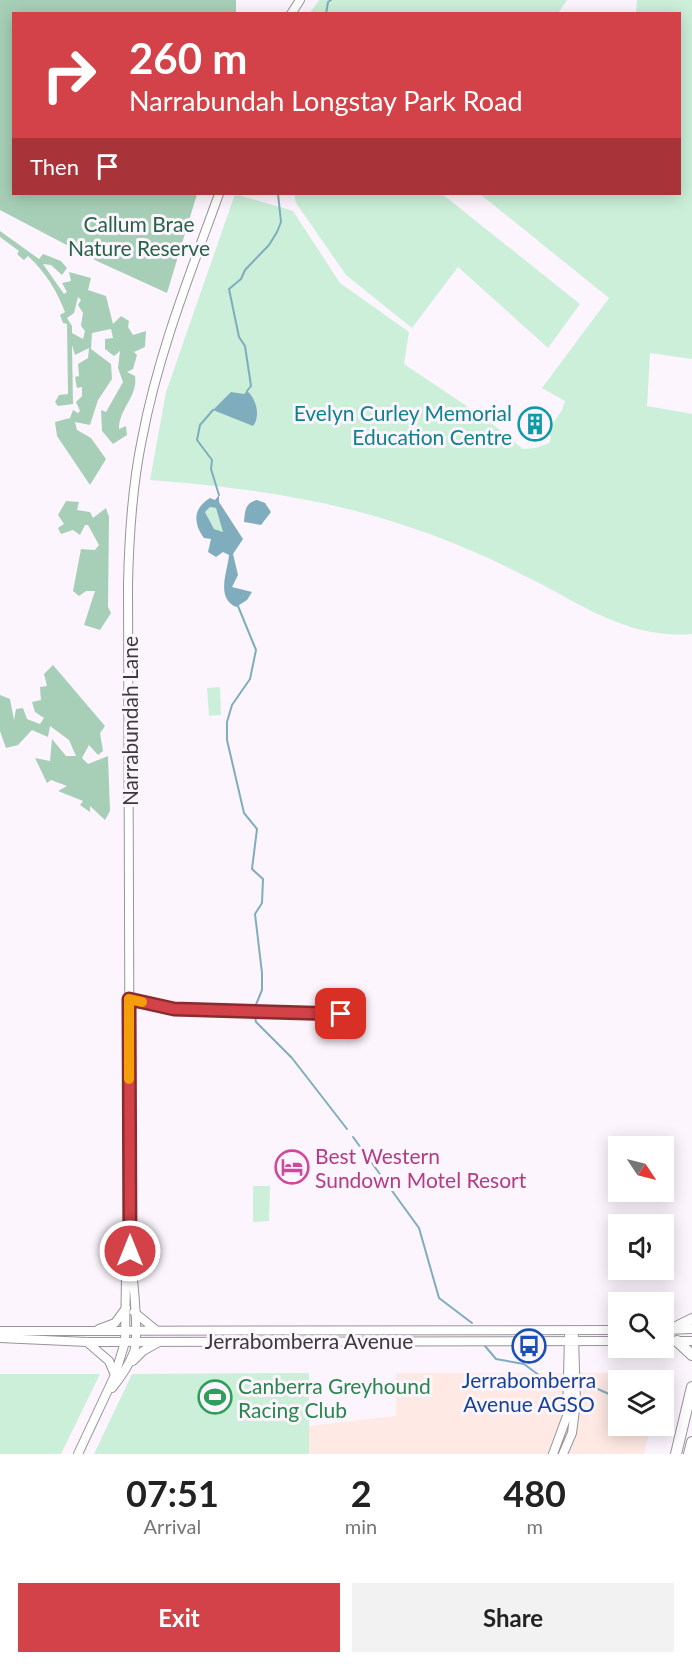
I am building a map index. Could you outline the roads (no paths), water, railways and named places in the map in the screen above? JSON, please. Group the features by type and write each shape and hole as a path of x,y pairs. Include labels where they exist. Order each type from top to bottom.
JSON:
{"main road":[{"path":"674,1327 692,1319"},
{"path":"677,1341 692,1355"},
{"path":"676,1454 692,1387"},
{"path":"689,1454 692,1442"}],"street":[{"name":"Narrabundah Lane","path":"78,1454 104,1398 135,1351 136,1342 131,1331 130,1310 134,1278 130,1262 128,585 133,494 143,433 158,369 219,195"},
{"path":"129,999 174,1009 341,1014"},
{"path":"96,1330 115,1323 130,1310 156,1330"},
{"path":"674,1330 692,1329"},
{"path":"552,1330 553,1341"},
{"path":"563,1454 575,1418 572,1330"},
{"name":"Jerrabomberra Avenue","path":"0,1331 608,1330"},
{"name":"Narrabundah Lane","path":"119,1374 125,1342 131,1331"},
{"name":"Jerrabomberra Avenue","path":"0,1338 87,1342 608,1341"},
{"path":"87,1342 109,1361 119,1374 137,1355 162,1341"},
{"path":"553,1454 564,1431 572,1341"},
{"path":"677,1341 692,1341"}],"water":[{"path":"247,391 256,407 257,417 253,426 213,410 231,392 244,394"},
{"path":"219,495 219,502 243,539 233,554 238,575 232,587 252,592 247,600 236,607 230,603 224,591 229,555 223,552 216,557 208,552 211,539 204,538 198,527 196,516 200,506 210,498 215,500","holes":["210,507 216,508 223,532 214,529 205,512"]},
{"path":"257,500 265,503 271,512 261,525 244,522 248,505"}],"waterway":[{"path":"326,12 328,2 331,0"},
{"path":"247,391 251,386 245,346 239,337 229,289 241,279 245,270 269,245 277,232 281,222 278,195"},
{"path":"213,410 200,425 197,440 212,460 211,469 219,495"},
{"path":"238,606 256,650 250,679 232,705 227,722 227,740 244,813 257,829 252,869 263,879 262,903 255,914 262,990 255,1007"},
{"path":"255,1017 256,1022 292,1058 347,1129"},
{"path":"353,1137 419,1228 439,1298 472,1323"},
{"path":"485,1346 496,1359 524,1364 548,1382"},
{"path":"582,1382 608,1394"}],"place":[{"name":"Evelyn Curley Memorial Education Centre","path":"535,424"},
{"name":"Best Western Sundown Motel Resort","path":"292,1167"},
{"name":"Jerrabomberra Avenue AGSO","path":"529,1346"},
{"name":"Canberra Greyhound Racing Club","path":"215,1397"}],"park label":[{"name":"Callum Brae Nature Reserve","path":"139,235"}]}
